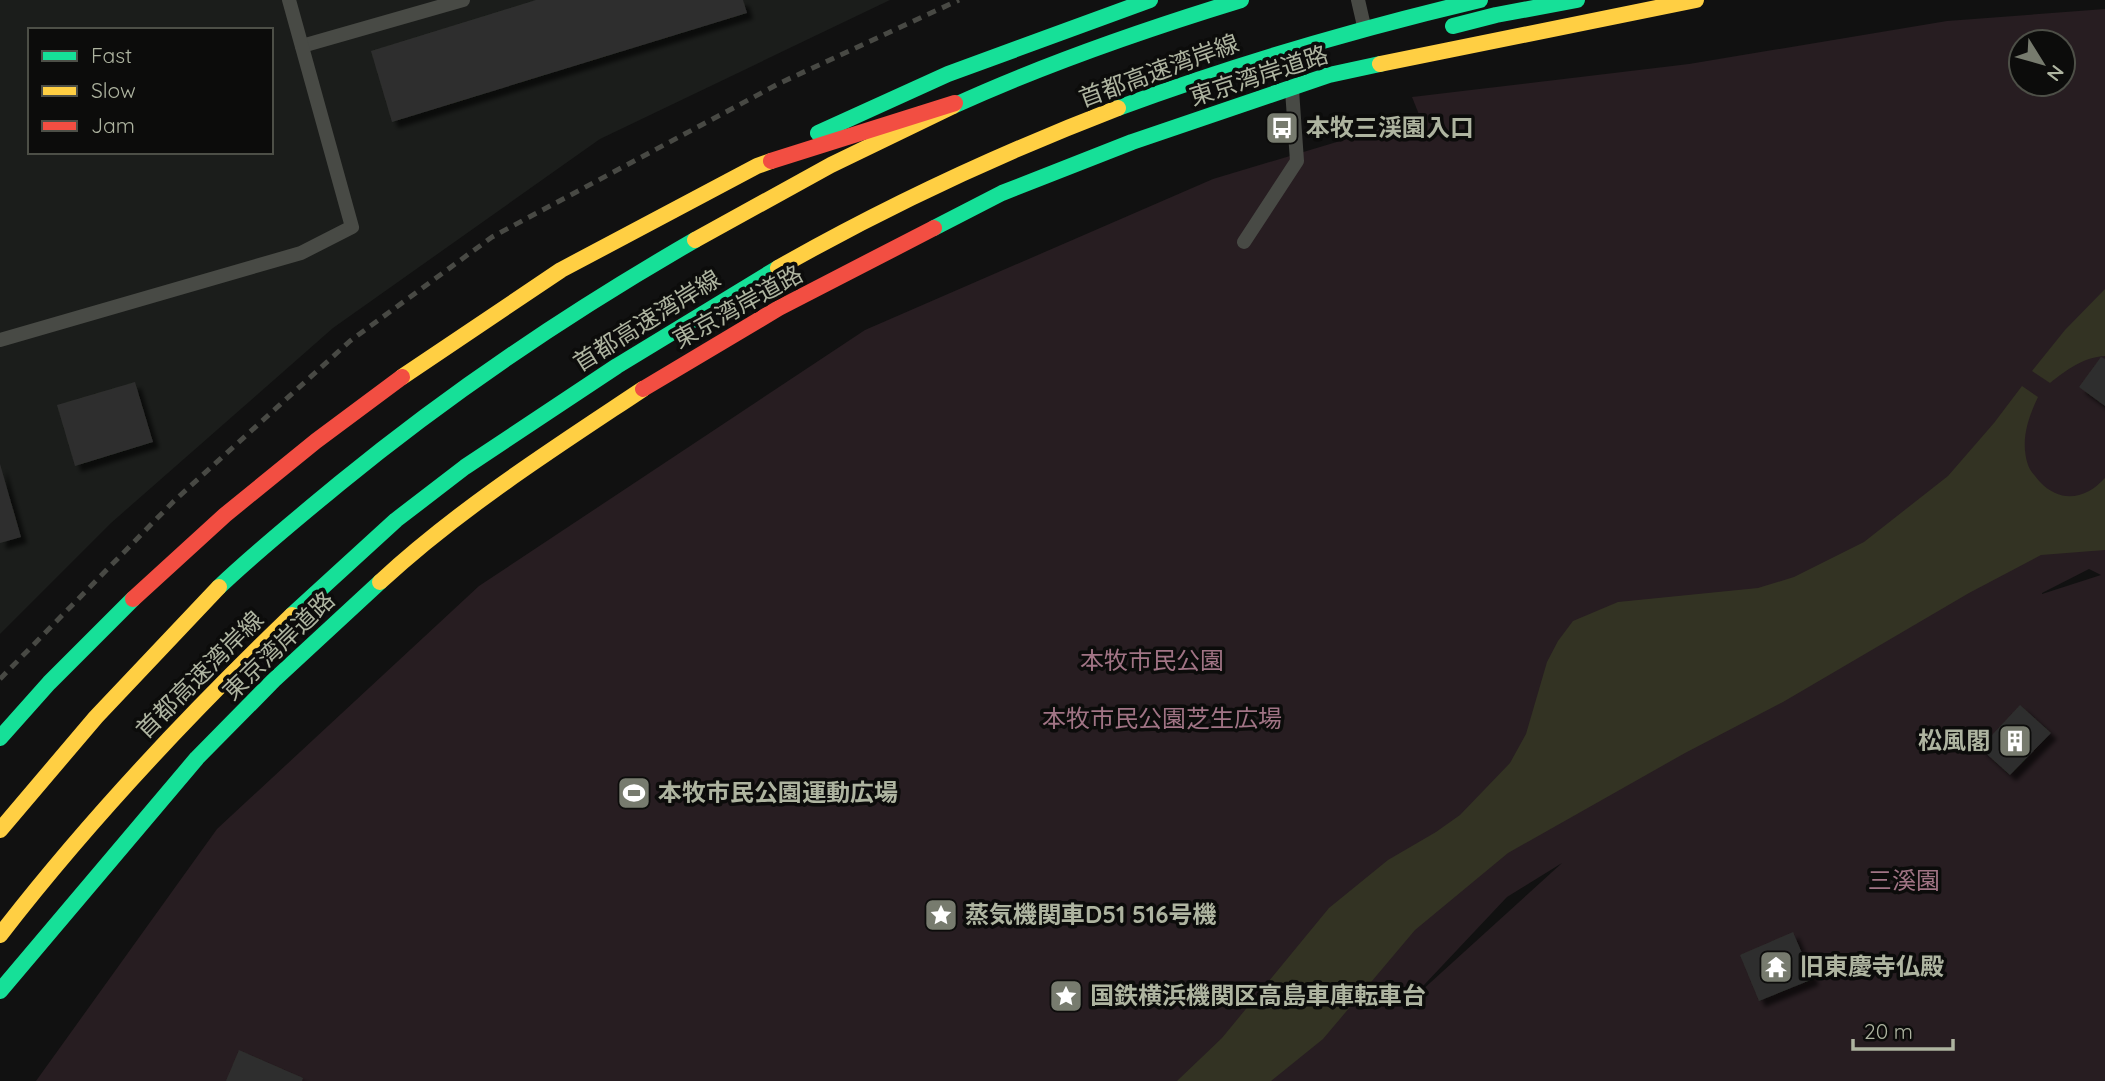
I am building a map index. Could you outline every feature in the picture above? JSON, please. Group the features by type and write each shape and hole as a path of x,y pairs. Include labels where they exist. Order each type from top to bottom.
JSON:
{"highway":[{"path":"496,333 528,309 652,229 796,143 948,74 1150,0"},
{"name":"首都高速湾岸線","path":"0,830 52,765 158,650 271,539 422,417 547,331 673,251 807,176 955,103 1084,49 1241,0"},
{"name":"首都高速湾岸線","path":"0,935 27,899 136,771 322,586 418,502 522,427 623,362 747,285 871,219 989,163 1089,120 1231,67 1352,31 1480,0"},
{"path":"1443,29 1496,15 1577,0"},
{"name":"東京湾岸道路","path":"0,990 197,758 274,680 410,554 537,459 673,370 779,308 1002,192 1132,142 1292,89 1329,75 1372,53 1696,0"},
{"path":"1311,64 1338,57"},
{"path":"0,738 133,599 225,515 316,441 394,383 561,270 757,166 955,103"},
{"path":"537,459 647,372 759,304 1014,173 1063,152"},
{"path":"0,732 14,722"}],"lane":[{"path":"0,340 301,253 352,227 289,0"},
{"path":"302,46 463,0"},
{"path":"1358,0 1372,53"},
{"path":"1244,242 1297,161 1292,89"}],"shaded area":[{"path":"0,0 890,0 600,139 333,328 111,523 0,634"},
{"path":"2105,289 2105,356 2083,362 2050,383 2032,371 2065,330"},
{"path":"2022,386 2038,397 2028,421 2025,447 2029,467 2040,482 2056,494 2073,496 2090,491 2105,478 2105,550 2041,555 1969,593 1783,702 1685,753 1508,853 1415,930 1323,1039 1271,1081 1177,1081 1222,1038 1329,908 1388,860 1460,815 1510,763 1526,734 1547,662 1573,621 1618,602 1758,588 1794,577 1864,542 1948,476"}],"green space":[{"name":"本牧市民公園","path":"2105,9 2105,1081 36,1081 217,829 479,586 865,330 1213,179 1420,117 1412,97 1689,64 1947,21","holes":["2089,569 2101,575 2042,594 2042,593","1562,863 1409,1002 1408,1002 1507,897"]}],"building":[{"path":"536,0 743,0 747,13 392,122 371,51"},
{"path":"2101,357 2105,359 2105,406 2079,387"},
{"path":"135,382 153,442 75,466 57,405"},
{"path":"0,464 21,537 0,543"},
{"name":"松風閣","path":"2020,705 2051,733 2010,775 1980,748"},
{"name":"旧東慶寺仏殿","path":"1793,932 1813,979 1759,1001 1740,955"},
{"path":"239,1050 303,1078 302,1081 226,1081"}],"railway":[{"path":"0,679 174,501 350,341 492,237 780,83 959,0"}],"traffic: fast":[{"path":"818,133 948,74 1150,0"},
{"path":"953,106 1096,48 1241,0"},
{"path":"1118,108 1298,48 1480,0"},
{"path":"1453,26 1577,0"},
{"path":"934,228 1002,193 1132,142 1329,75 1380,64"},
{"path":"219,587 340,483 468,385 602,296 695,240"},
{"path":"292,615 396,520 465,467 617,366 778,268"},
{"path":"0,991 197,758 274,680 380,582"},
{"path":"0,738 49,683 133,599"}],"traffic: slow":[{"path":"1380,64 1696,0"},
{"path":"695,240 831,165 953,106"},
{"path":"778,268 945,182 1118,108"},
{"path":"402,377 561,270 771,161"},
{"path":"380,582 475,504 643,389"},
{"path":"0,830 96,717 219,587"},
{"path":"0,935 140,769 292,615"}],"traffic: jam":[{"path":"771,161 955,103"},
{"path":"643,389 779,308 934,228"},
{"path":"133,599 225,515 316,441 402,377"}],"place":[{"name":"本牧三渓園入口","path":"1282,128"},
{"name":"松風閣","path":"2015,741"},
{"name":"本牧市民公園運動広場","path":"634,793"},
{"name":"蒸気機関車D51 516号機","path":"941,915"},
{"name":"旧東慶寺仏殿","path":"1776,967"},
{"name":"国鉄横浜機関区高島車庫転車台","path":"1066,996"}],"park label":[{"name":"本牧市民公園芝生広場","path":"1162,719"},
{"name":"三溪園","path":"1904,881"}]}
